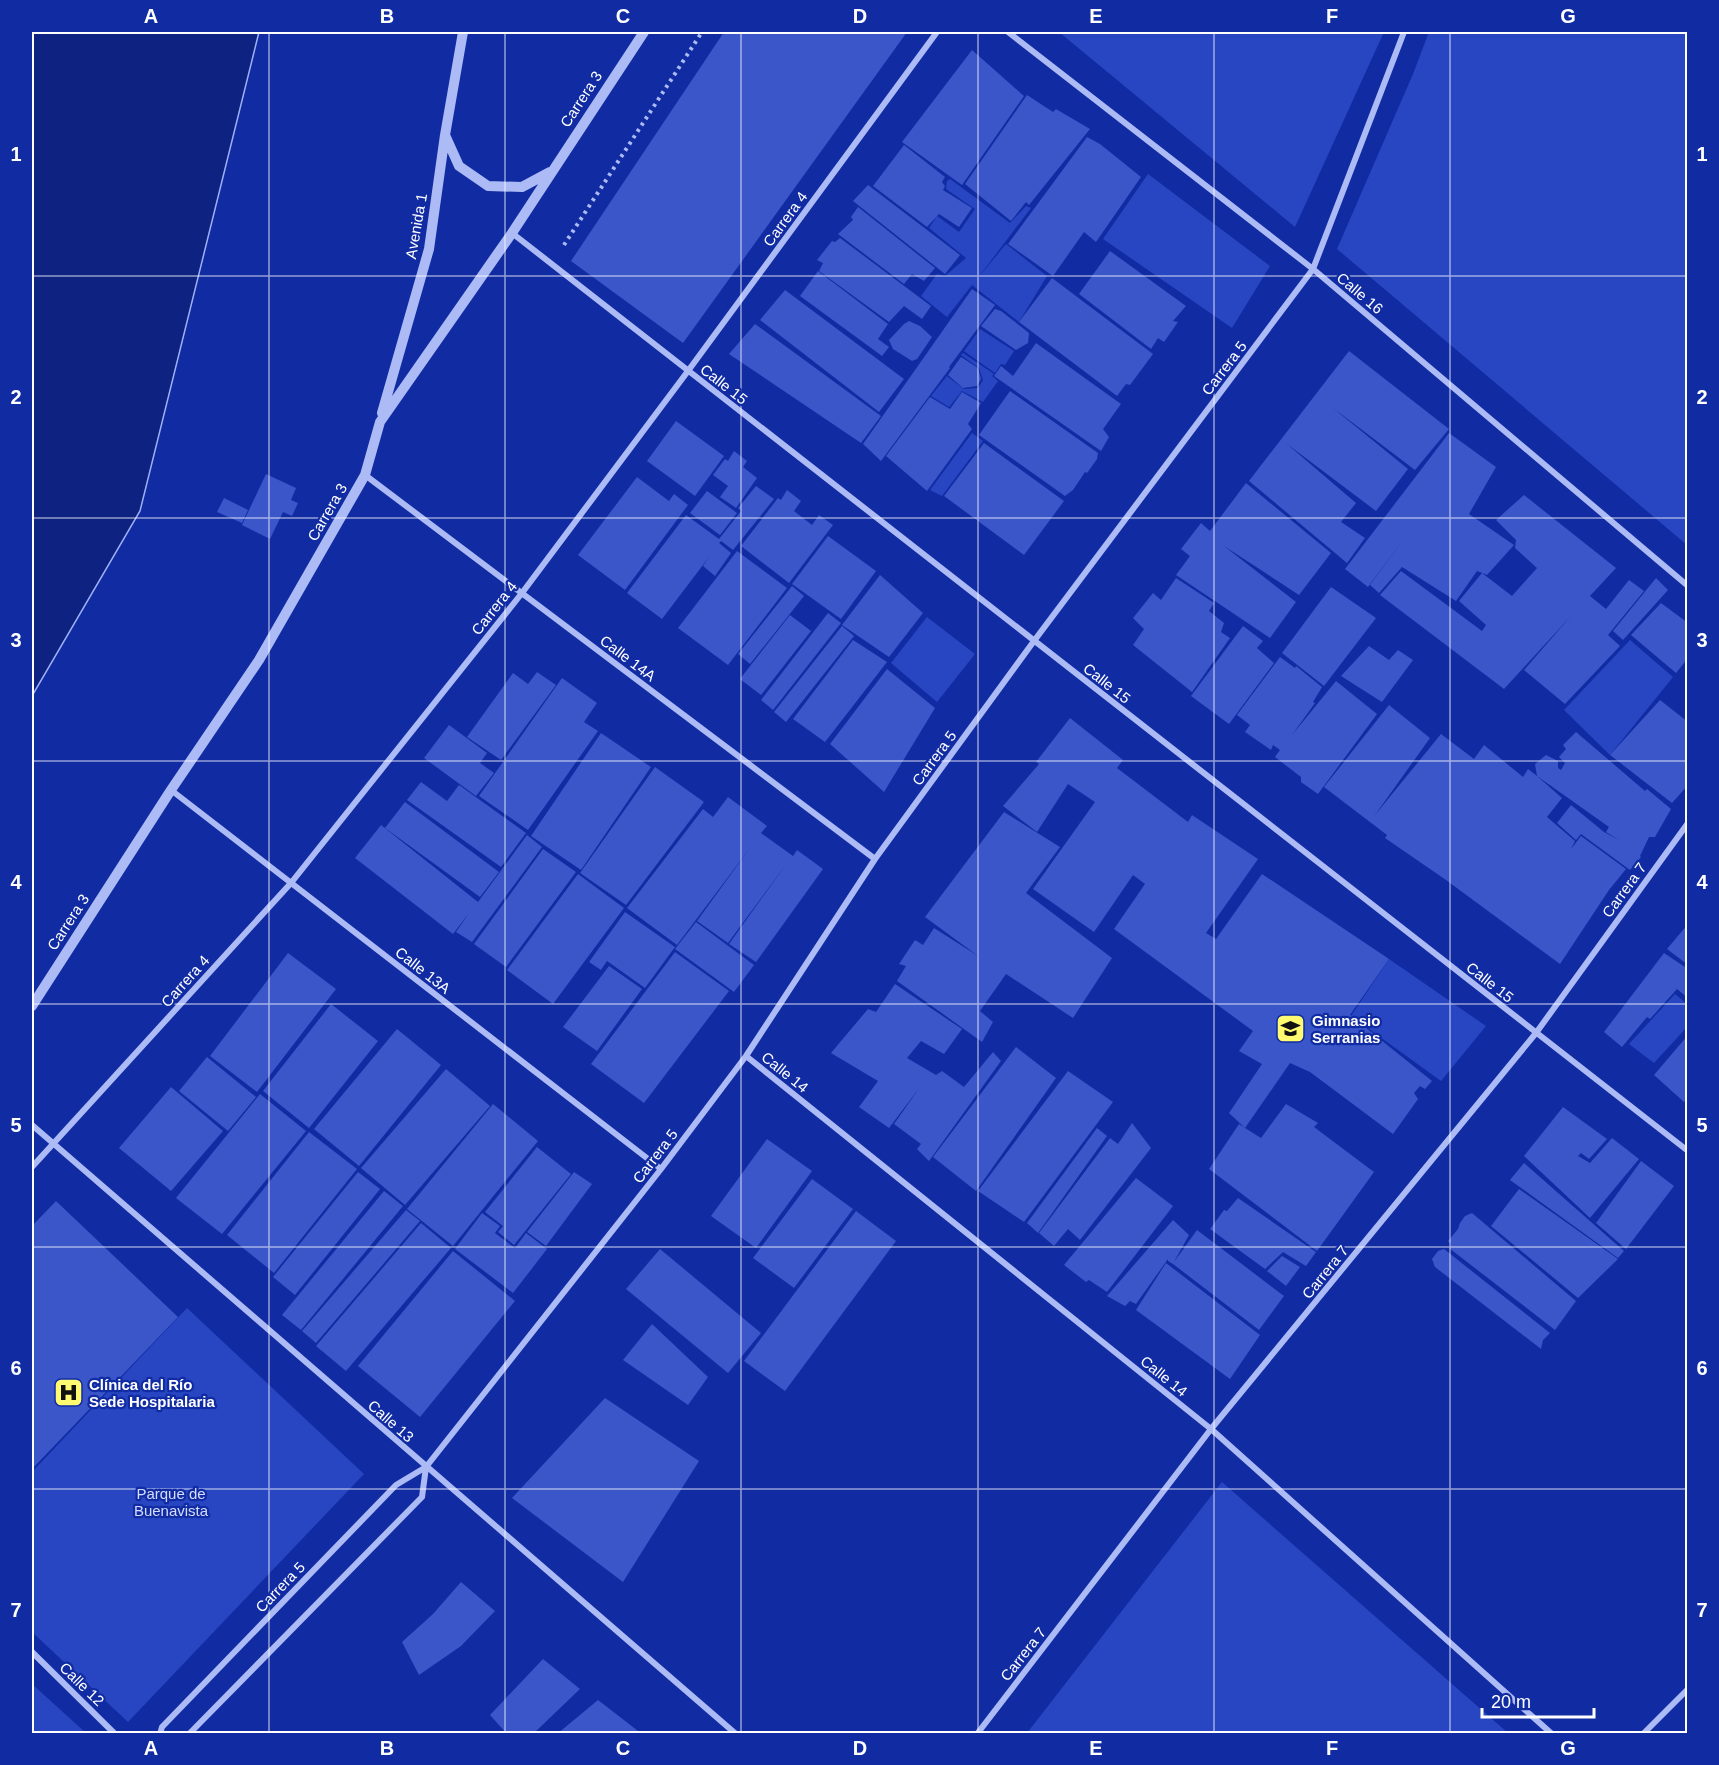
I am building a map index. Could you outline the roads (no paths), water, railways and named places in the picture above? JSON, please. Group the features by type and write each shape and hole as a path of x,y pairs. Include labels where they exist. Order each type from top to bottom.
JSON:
{"street":[{"name":"Avenida 1","path":"380,422 429,249 445,135 463,32"},
{"name":"Carrera 3","path":"32,1006 171,790 259,660 365,475 380,422 512,233 644,32"},
{"name":"Carrera 4","path":"32,1167 291,883 522,593 937,32"},
{"name":"Calle 16","path":"1008,32 1313,269 1688,586"},
{"name":"Carrera 5","path":"160,1734 162,1727 170,1718 396,1485 426,1467 661,1169 746,1056 875,859 1034,641 1313,269 1404,32"},
{"path":"445,135 459,166 488,186 522,187 553,171"},
{"name":"Calle 15","path":"512,233 1688,1151"},
{"name":"Calle 14A","path":"365,475 875,859"},
{"name":"Calle 13A","path":"171,790 661,1169"},
{"name":"Carrera 7","path":"977,1734 1211,1429 1536,1033 1688,823"},
{"name":"Calle 14","path":"746,1056 1211,1429 1552,1734"},
{"name":"Calle 13","path":"32,1125 736,1734"},
{"path":"189,1734 422,1497 426,1467"},
{"name":"Calle 12","path":"32,1652 115,1734"},
{"path":"1643,1734 1688,1689"}],"place":[{"name":"Gimnasio Serranias","path":"1291,1029"},
{"name":"Clínica del Río Sede Hospitalaria","path":"68,1393"}],"park label":[{"name":"Parque de Buenavista","path":"171,1502"}]}
